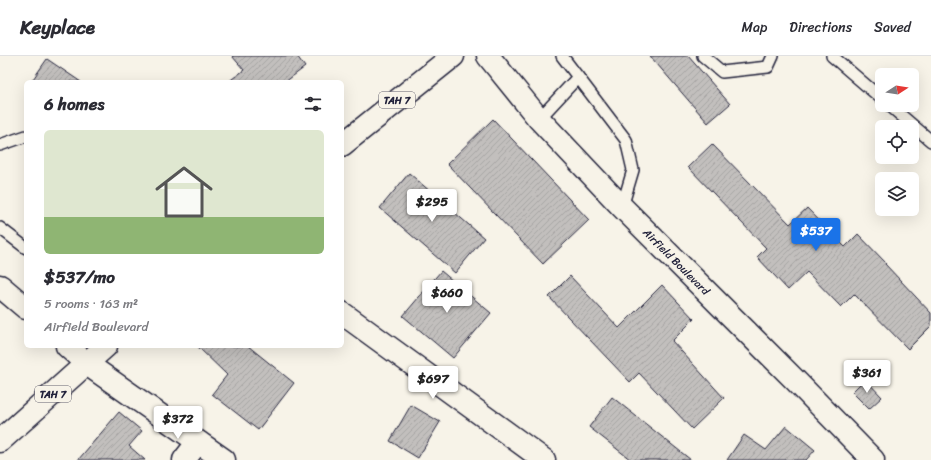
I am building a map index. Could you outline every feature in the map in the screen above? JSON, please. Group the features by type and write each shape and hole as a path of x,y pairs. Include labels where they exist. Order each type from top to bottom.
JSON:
{"main road":[{"name":"TAH 7","path":"344,143 453,56"},
{"name":"Airfield Boulevard","path":"488,56 539,118 622,207 873,460"},
{"path":"0,286 24,306"},
{"path":"344,314 544,460"},
{"path":"69,348 87,364 224,460"},
{"name":"TAH 7","path":"1,438 104,348"},
{"path":"184,460 198,442"}],"lane":[{"path":"562,56 626,140 632,170 622,207"},
{"path":"703,56 722,72 768,66 773,56"},
{"path":"832,56 875,93"},
{"path":"539,118 578,77"},
{"path":"897,112 931,141"},
{"path":"0,145 24,137"},
{"path":"0,228 24,246"}],"building":[{"path":"232,56 297,56 305,67 288,80 231,80 244,70"},
{"path":"650,56 688,56 730,104 708,123"},
{"path":"47,59 78,80 32,80"},
{"path":"493,119 589,220 543,264 447,164"},
{"path":"712,144 790,224 807,208 845,247 858,234 931,313 931,326 908,349 854,294 841,307 807,272 788,290 757,257 766,248 688,167"},
{"path":"409,173 484,238 455,273 380,208"},
{"path":"441,271 491,313 453,358 403,316"},
{"path":"570,276 619,328 662,285 694,319 672,341 724,398 692,429 639,373 630,382 549,297"},
{"path":"199,348 250,348 294,383 258,430 212,394 227,375"},
{"path":"865,379 882,397 869,409 852,392"},
{"path":"612,397 691,460 631,460 589,427"},
{"path":"411,405 440,422 418,458 390,441"},
{"path":"119,412 142,431 129,446 145,460 78,460"},
{"path":"786,426 815,450 806,460 727,460 744,435 766,450"}]}
